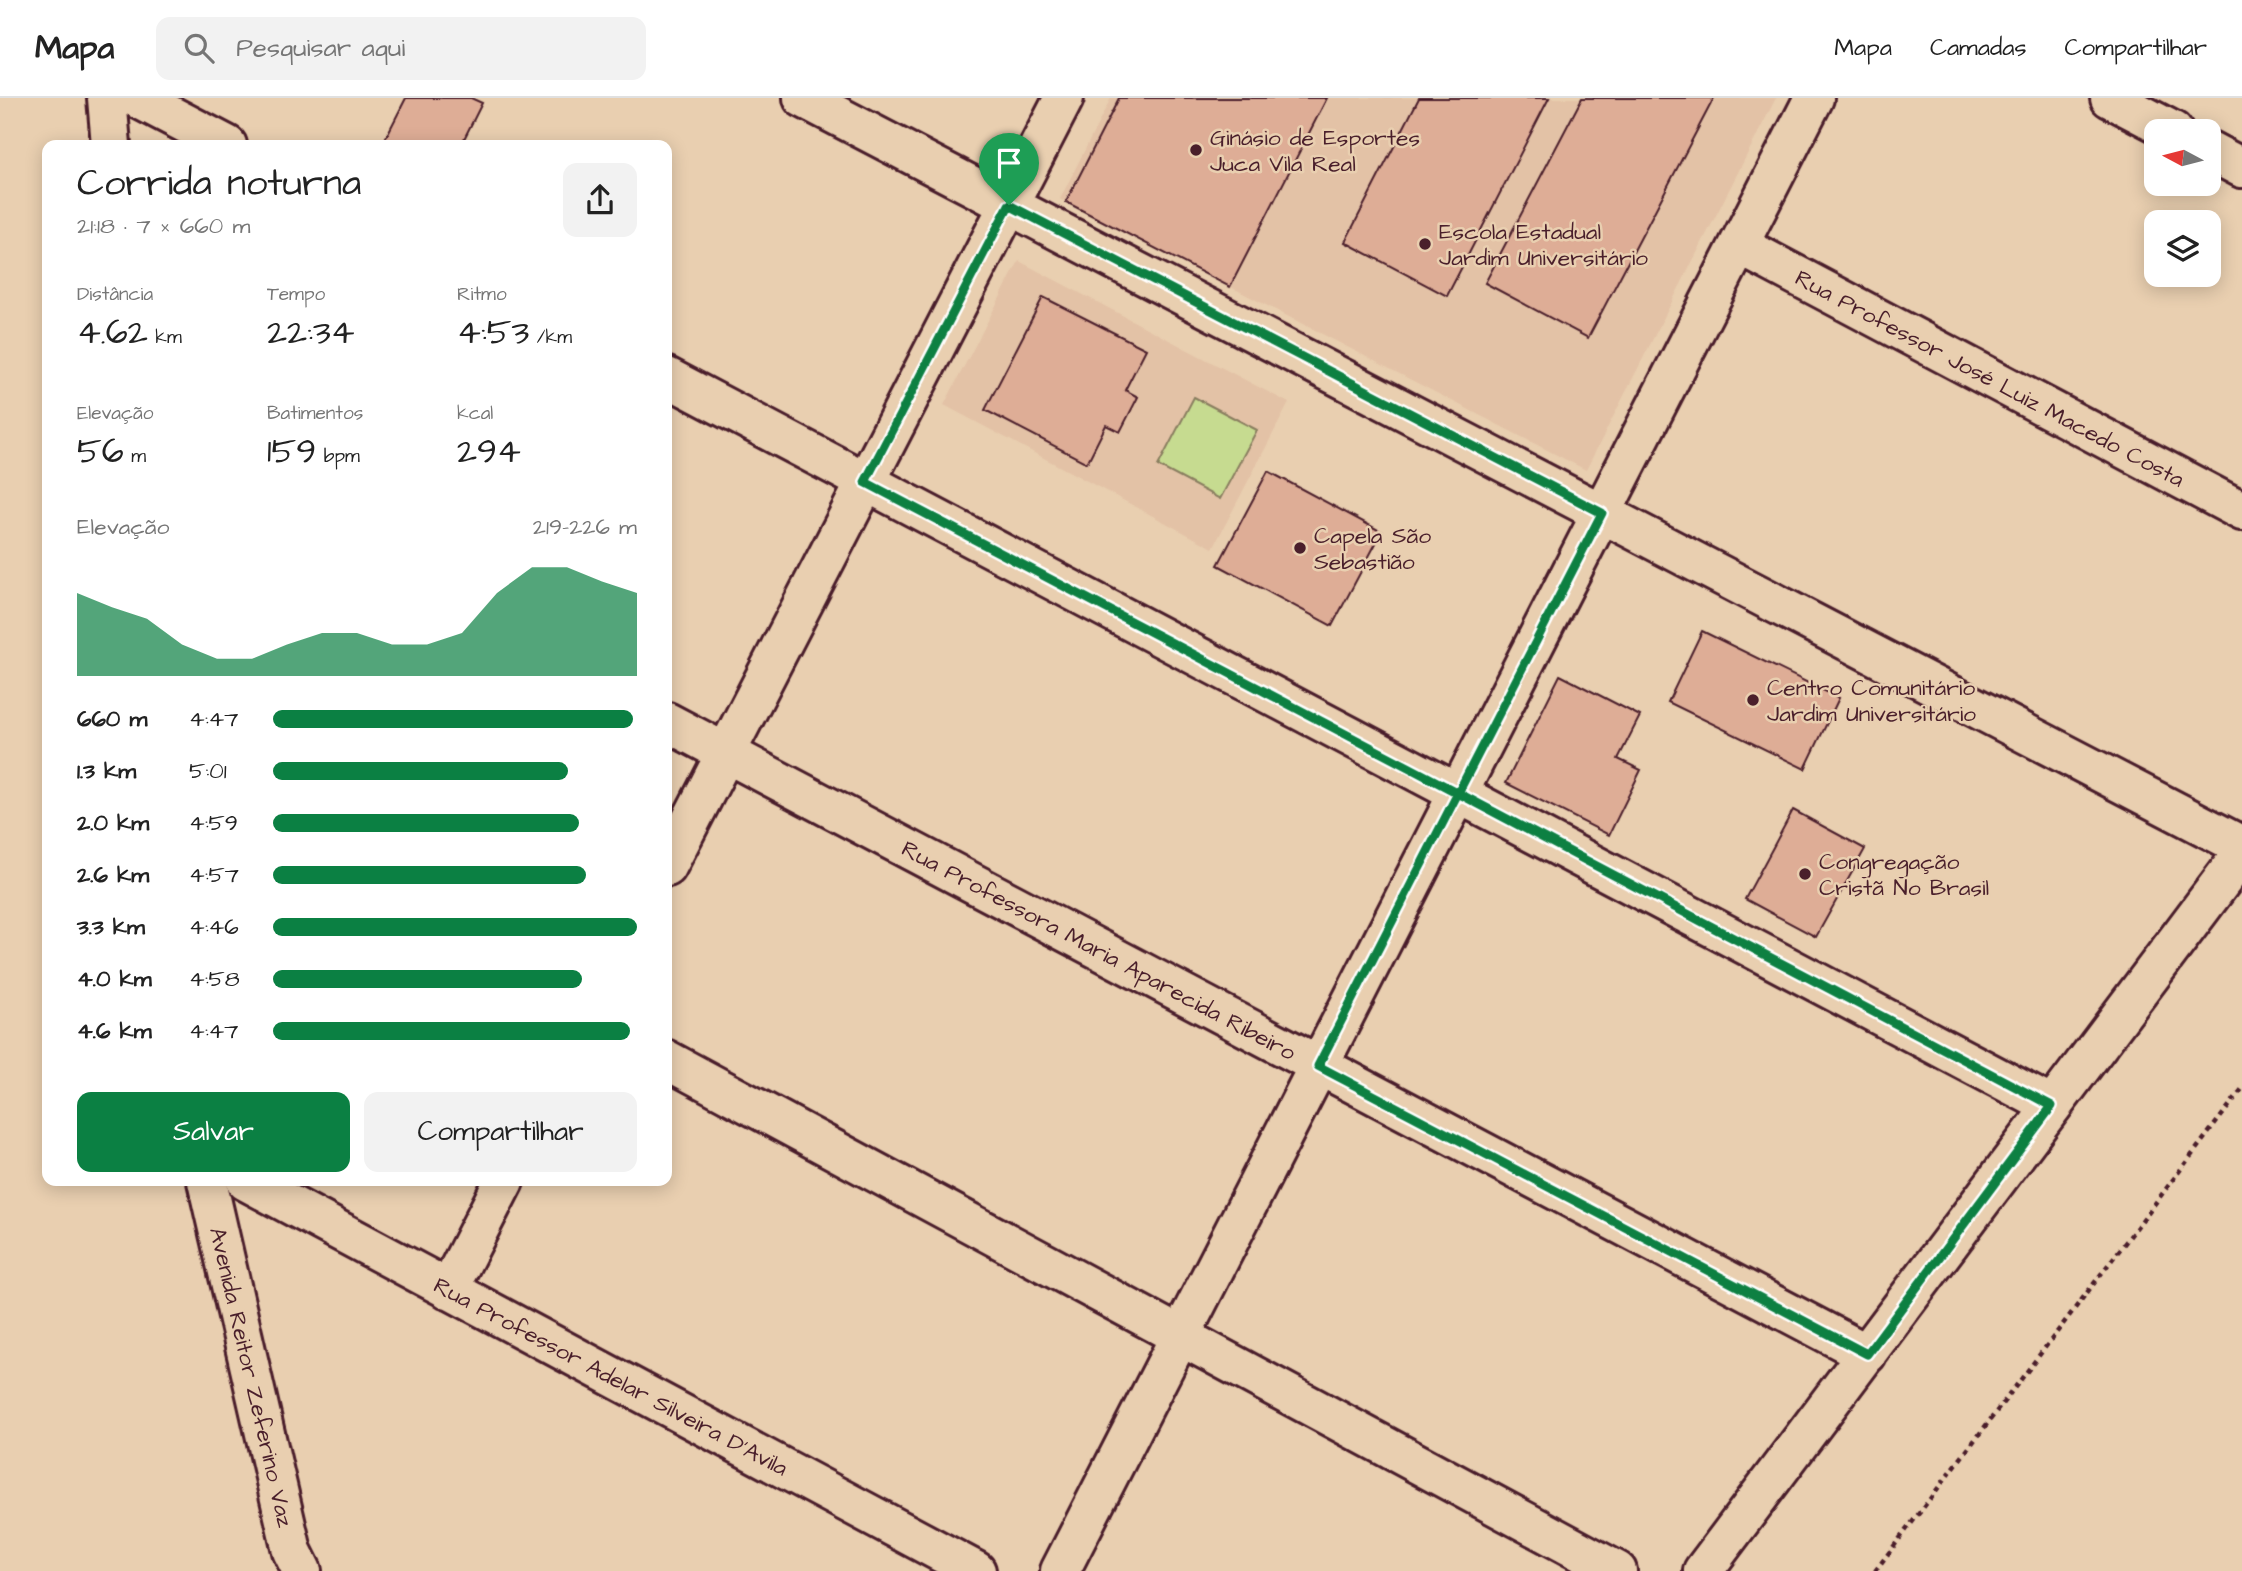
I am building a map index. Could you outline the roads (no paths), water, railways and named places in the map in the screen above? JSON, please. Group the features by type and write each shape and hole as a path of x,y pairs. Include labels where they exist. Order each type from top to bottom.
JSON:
{"street":[{"path":"107,98 111,140"},
{"path":"138,98 218,140"},
{"path":"803,98 2242,845"},
{"path":"672,857 1064,98"},
{"path":"1060,1571 1814,98"},
{"path":"2110,98 2150,119"},
{"path":"2221,157 2242,168"},
{"name":"Rua Professor José Luiz Macedo Costa","path":"1739,245 2242,511"},
{"path":"672,380 2052,1106"},
{"name":"Rua Professora Maria Aparecida Ribeiro","path":"672,725 1867,1354"},
{"path":"1703,1571 2242,853"},
{"path":"672,1063 1617,1571"},
{"name":"Avenida Reitor Zeferino Vaz","path":"208,1186 297,1561"},
{"name":"Rua Professor Adelar Silveira D'Avila","path":"255,1186 976,1571"},
{"path":"448,1290 501,1186"},
{"path":"297,1561 328,1571"}],"place":[{"name":"Ginásio de Esportes Juca Vila Real","path":"1196,150"},
{"name":"Escola Estadual Jardim Universitário","path":"1425,244"},
{"name":"Capela São Sebastião","path":"1300,548"},
{"name":"Centro Comunitário Jardim Universitário","path":"1753,700"},
{"name":"Congregação Cristã No Brasil","path":"1805,874"}]}
